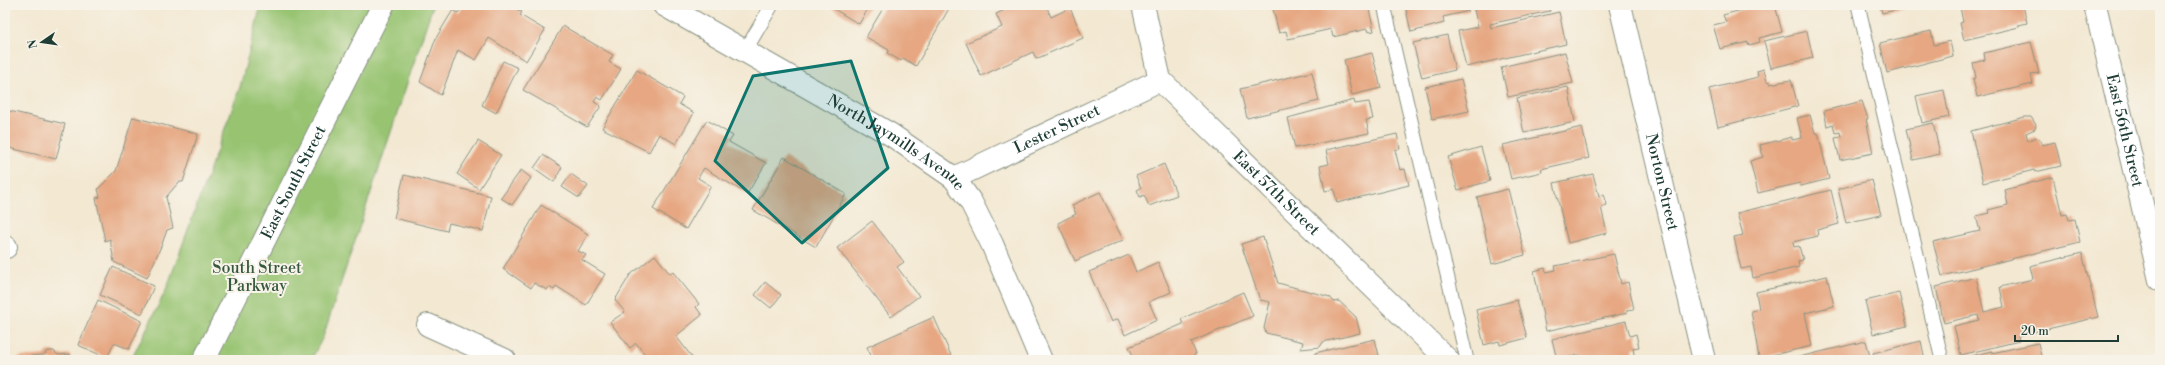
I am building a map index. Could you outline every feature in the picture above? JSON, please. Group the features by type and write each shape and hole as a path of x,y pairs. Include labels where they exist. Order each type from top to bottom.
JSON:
{"street":[{"name":"East South Street","path":"204,360 383,5"},
{"name":"North Jaymills Avenue","path":"664,5 890,134 954,178 971,202 992,244 1041,360"},
{"path":"1143,5 1160,80"},
{"name":"Norton Street","path":"1620,5 1704,360"},
{"name":"East 56th Street","path":"2095,5 2160,280"},
{"name":"Lester Street","path":"954,178 1160,80"},
{"name":"East 57th Street","path":"1160,80 1448,360"},
{"path":"428,325 505,360"}],"lane":[{"path":"745,51 772,5"},
{"path":"1384,5 1467,360"},
{"path":"1858,5 1942,360"}],"highlighted area":[{"path":"851,61 888,168 802,243 715,161 753,76"}],"green space":[{"name":"South Street Parkway","path":"261,5 433,5 323,337 311,360 131,360 166,290 240,87"}],"building":[{"path":"463,5 519,5 516,9 522,12 520,15 545,30 526,61 489,38 476,60 458,50 441,95 420,82 436,38 453,10 458,13"},
{"path":"827,5 870,5 859,24"},
{"path":"885,5 951,5 916,66 903,58 901,61 887,53 889,50 866,37"},
{"path":"1016,5 1046,5 1051,17 1070,8 1083,38 1036,59 1033,52 981,76 966,43 1002,27 996,14"},
{"path":"1272,5 1368,5 1374,31 1368,32 1367,29 1333,37 1331,29 1288,39 1286,31 1279,33"},
{"path":"1405,5 1467,5 1469,11 1443,17 1444,23 1411,32"},
{"path":"1473,5 1548,5 1550,11 1490,24 1491,28 1559,12 1566,44 1466,67 1458,31 1478,27"},
{"path":"1760,5 1775,5 1782,32 1759,38 1760,42 1749,45 1748,42 1720,49 1713,25 1726,22 1723,15"},
{"path":"1880,5 1910,5 1910,7 1882,13"},
{"path":"1957,5 2023,5 2027,23 2019,25 2019,27 1964,40 1960,23 1963,22 1960,7 1957,7"},
{"path":"563,26 613,55 609,62 621,69 602,100 597,97 594,102 601,106 587,127 523,90"},
{"path":"1807,31 1813,58 1771,68 1764,41"},
{"path":"1931,31 1934,45 1950,41 1953,56 1887,73 1880,43"},
{"path":"1447,35 1455,70 1422,78 1413,43"},
{"path":"2031,42 2039,73 2031,74 2033,84 1977,97 1973,79 1976,78 1973,63 1985,60 1984,53"},
{"path":"1565,52 1573,83 1508,97 1501,67"},
{"path":"1372,53 1381,88 1352,95 1344,60"},
{"path":"503,61 518,68 496,113 482,105"},
{"path":"1764,69 1767,82 1770,81 1770,84 1791,80 1798,106 1718,127 1709,89 1758,77 1757,71"},
{"path":"637,70 683,97 679,104 694,113 676,144 659,134 649,152 602,128"},
{"path":"1312,72 1319,101 1247,118 1240,89"},
{"path":"1461,79 1469,111 1432,119 1425,87"},
{"path":"1568,87 1575,122 1524,133 1517,98"},
{"path":"1944,90 1949,117 1922,123 1916,96"},
{"path":"1354,100 1355,104 1369,102 1373,119 1366,120 1369,133 1295,148 1288,118"},
{"path":"1862,101 1868,119 1866,119 1873,153 1840,160 1835,138 1841,137 1840,132 1835,133 1833,124 1827,126 1824,111"},
{"path":"5,110 65,124 56,159 5,147"},
{"path":"1810,115 1815,133 1818,133 1829,179 1801,186 1800,183 1758,193 1750,161 1763,157 1760,145 1792,137 1792,140 1802,138 1797,118"},
{"path":"133,117 198,134 183,182 179,182 166,197 173,228 167,230 147,278 114,262 110,239 105,241 96,198 100,197 98,189 116,171"},
{"path":"2025,117 2031,117 2036,125 2035,129 2026,133 2028,141 2035,137 2040,140 2042,145 2055,142 2061,166 2035,172 2034,170 1983,183 1971,131"},
{"path":"707,120 733,136 729,142 766,163 747,194 704,168 698,178 711,186 686,229 653,209"},
{"path":"1933,123 1940,154 1913,160 1906,129"},
{"path":"1582,127 1589,158 1541,169 1542,172 1511,179 1503,145"},
{"path":"1397,134 1400,149 1395,150 1400,170 1405,169 1409,185 1337,203 1334,189 1325,191 1320,166 1329,164 1326,150"},
{"path":"478,141 501,155 479,189 457,174"},
{"path":"1481,147 1490,181 1458,190 1448,157"},
{"path":"543,155 562,167 554,182 534,168"},
{"path":"784,157 846,194 816,247 753,210"},
{"path":"1164,164 1177,195 1149,206 1144,195 1140,197 1137,190 1141,188 1136,176"},
{"path":"521,170 531,178 512,205 501,198"},
{"path":"571,174 588,186 579,198 562,187"},
{"path":"1593,174 1599,196 1604,194 1607,205 1601,207 1607,233 1568,243 1554,183"},
{"path":"404,175 491,196 483,231 449,223 447,231 394,218"},
{"path":"2053,177 2062,215 2067,214 2069,220 2075,219 2080,242 1942,276 1933,242 1980,231 1976,216 1989,213 1988,210 2008,205 2005,190"},
{"path":"1872,180 1881,215 1846,223 1838,189"},
{"path":"1508,189 1525,255 1492,264 1477,197"},
{"path":"1831,190 1839,224 1817,230 1818,236 1793,242 1794,247 1799,246 1803,260 1798,261 1799,267 1753,278 1751,267 1741,269 1734,237 1743,235 1737,213"},
{"path":"1100,192 1123,240 1075,261 1058,223 1076,214 1072,205"},
{"path":"541,205 588,234 578,251 586,255 582,260 605,274 586,305 556,286 554,290 549,287 547,290 534,283 531,288 503,269"},
{"path":"872,221 904,262 897,267 919,296 891,317 837,248"},
{"path":"1263,237 1278,283 1330,297 1334,302 1339,301 1356,317 1360,333 1323,342 1320,347 1301,349 1303,342 1266,333 1264,328 1270,302 1260,300 1241,244"},
{"path":"2082,253 2098,317 2018,336 2019,341 1961,355 1954,326 1979,320 1978,315 1944,323 1936,287 1976,277 1984,312 2004,307 2000,287 2033,279 2030,266"},
{"path":"1614,254 1621,284 1628,282 1634,309 1627,310 1627,313 1546,331 1534,271 1545,268 1546,272 1556,270 1555,266"},
{"path":"655,255 670,274 673,272 699,304 696,307 702,315 676,336 694,360 649,360 636,343 630,348 610,322 625,312 615,300 630,275"},
{"path":"1129,255 1136,272 1158,262 1171,292 1149,302 1157,320 1125,335 1118,319 1111,322 1089,272"},
{"path":"113,267 154,286 142,314 100,295"},
{"path":"1827,276 1834,306 1805,313 1812,346 1759,358 1751,311 1759,309 1756,292"},
{"path":"765,282 781,295 771,308 755,295"},
{"path":"1243,292 1253,316 1191,342 1196,354 1194,355 1196,360 1135,360 1129,347 1183,324 1181,319"},
{"path":"1899,293 1907,326 1873,334 1865,301"},
{"path":"98,300 142,321 129,349 114,343 107,358 78,345"},
{"path":"1517,300 1527,338 1500,345 1499,341 1484,345 1476,310"},
{"path":"934,317 953,360 873,360 867,347"},
{"path":"1626,321 1630,336 1636,334 1639,347 1633,348 1635,360 1581,360 1580,355 1557,360 1552,339"},
{"path":"1375,339 1380,360 1317,360 1315,353"},
{"path":"1866,341 1871,360 1799,360 1799,357"},
{"path":"1921,341 1925,360 1874,360 1873,353"},
{"path":"2038,343 2042,360 1955,360 1992,351 1992,353"},
{"path":"47,351 54,351 58,355 70,354 71,360 19,360 19,357 44,355"}]}
